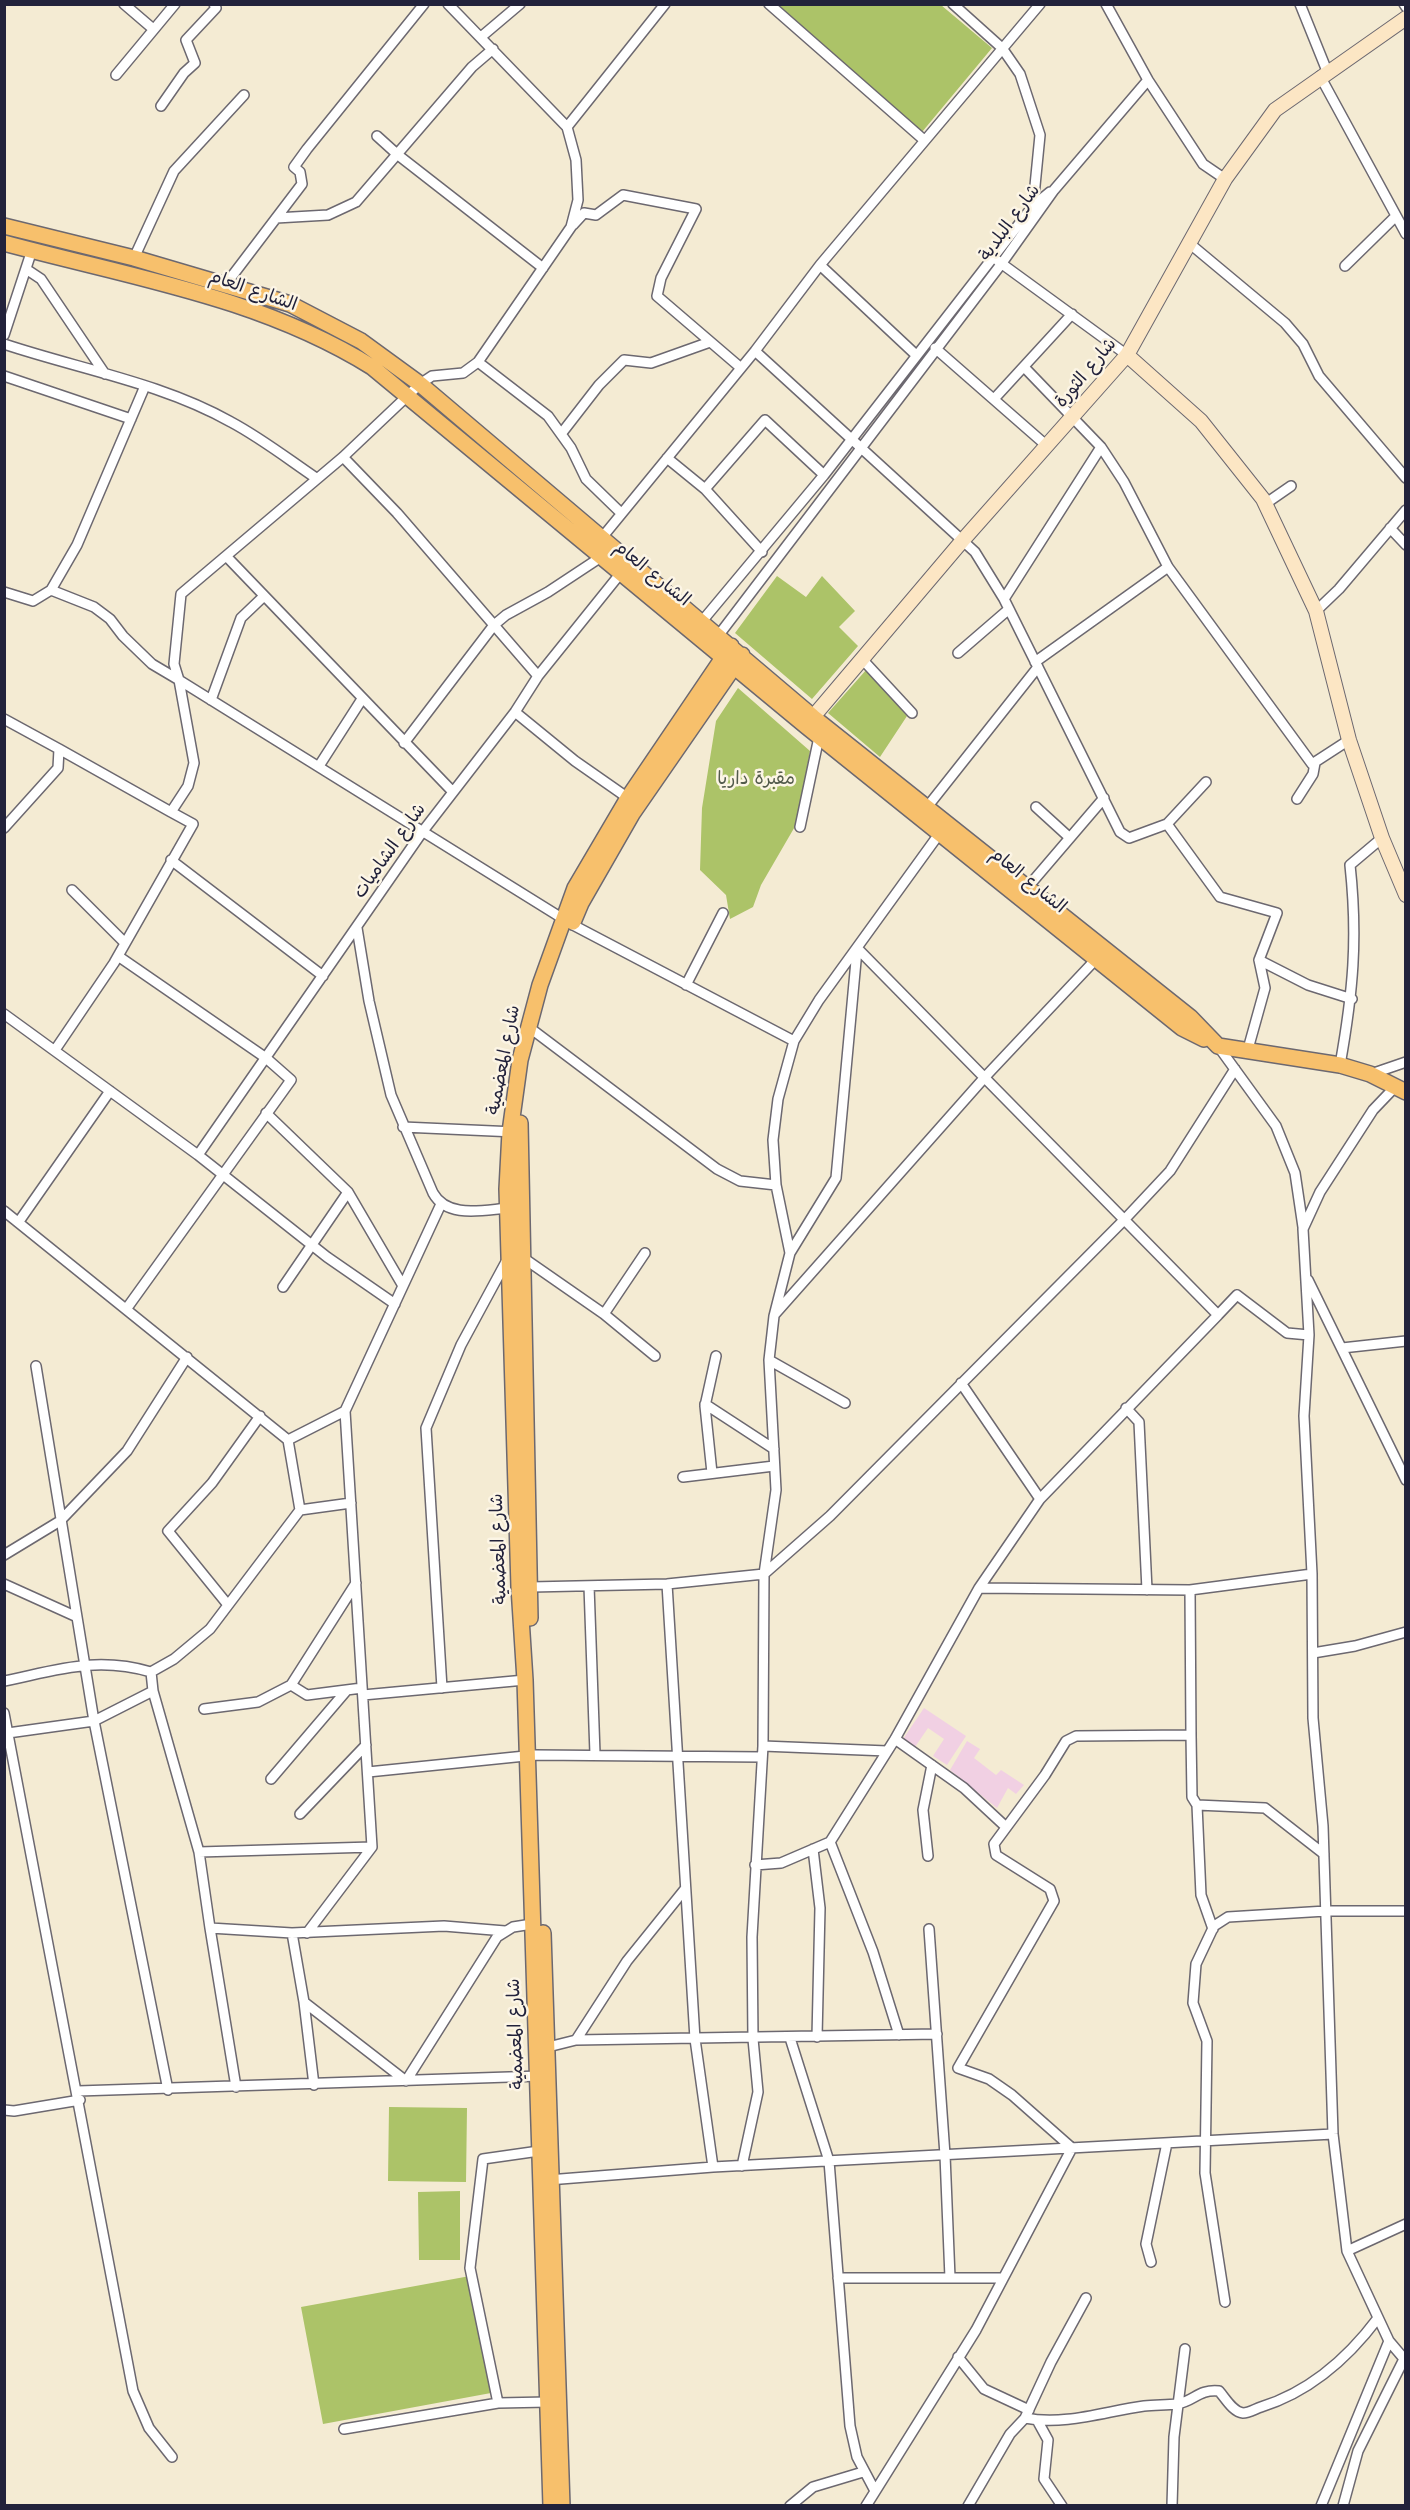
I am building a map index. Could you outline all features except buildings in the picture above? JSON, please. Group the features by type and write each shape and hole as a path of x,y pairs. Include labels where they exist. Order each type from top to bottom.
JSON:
{"main road":[{"name":"شارع الثورة","path":"809,721 963,540 1127,355 1225,179 1275,110 1323,74 1406,18"},
{"name":"الشارع العام","path":"4,226 134,258 226,284 313,314 376,351 420,384 598,549 620,573 697,627"},
{"name":"الشارع العام","path":"4,243 214,297 277,319 349,352 408,395 733,656 809,721 1100,955 1182,1028 1218,1046"},
{"path":"1127,355 1201,421 1265,504 1316,611 1349,740 1382,838 1406,896"},
{"name":"شارع المعضمية","path":"514,1132 525,1060 546,986 568,922 575,888 628,798 733,656"},
{"name":"شارع المعضمية","path":"562,2505 550,2289 542,2076 532,1924 529,1671 514,1208 514,1132 527,1031 568,922 632,814 733,656"},
{"name":"الشارع العام","path":"809,721 819,736 923,812"},
{"path":"943,829 1027,888 1100,955"},
{"path":"1218,1046 1340,1065 1370,1074 1400,1089"},
{"name":"شارع المعضمية","path":"525,1587 525,1680 548,2047 542,2076 539,2151 546,2180"},
{"name":"شارع المعضمية","path":"550,2289 548,2402 551,2505"}],"street":[{"path":"124,4 152,28"},
{"path":"116,75 152,28 175,4"},
{"path":"162,106 184,73 195,63 186,40 216,8 214,4"},
{"path":"226,284 302,184 300,172 294,167 307,148 424,4"},
{"path":"448,4 567,127 576,160 578,200 572,226"},
{"path":"481,37 520,4"},
{"path":"567,127 665,4"},
{"path":"769,4 924,140"},
{"path":"953,4 1002,48 1020,74 1040,135 1033,206"},
{"path":"404,743 494,625 506,615 548,592 598,549 621,513 755,351 820,265 1040,4"},
{"path":"1300,4 1323,74 1395,217 1406,234"},
{"path":"1107,5 1148,80 1203,164 1225,179"},
{"path":"276,218 328,215 356,202 472,66 493,49"},
{"path":"1054,190 1148,80"},
{"path":"134,258 174,171 244,95"},
{"path":"377,136 398,155 543,268"},
{"name":"شارع البلدية","path":"697,627 824,476 915,354 1033,206 1054,190"},
{"name":"شارع البلدية","path":"714,641 1002,263 1054,190"},
{"path":"171,812 188,786 194,763 174,664 181,594 343,457 420,384 432,376 462,373 478,362 572,226 584,213 596,215 623,195 696,209 661,278 657,296 741,368"},
{"path":"1345,266 1395,217"},
{"path":"1189,243 1285,323 1303,344 1319,376 1406,478"},
{"path":"4,335 32,250"},
{"path":"993,257 1127,355"},
{"path":"820,265 915,354"},
{"path":"26,269 41,279 105,375"},
{"path":"994,399 1072,314"},
{"path":"561,434 599,385 624,360 651,363 710,342"},
{"path":"4,344 145,386 231,421 316,478"},
{"path":"935,348 1047,446"},
{"path":"755,351 975,552 1004,599 1120,832 1128,838 1167,824 1206,782"},
{"path":"478,362 548,416 561,434 586,479 621,513"},
{"path":"1024,367 1101,447 1124,482 1168,567 1312,764 1349,740"},
{"path":"4,376 131,419"},
{"path":"4,592 33,601 51,590 77,545 145,386"},
{"path":"705,489 765,420 824,476"},
{"path":"1004,599 1101,447"},
{"path":"343,457 397,513 538,676"},
{"path":"667,458 705,489 762,552"},
{"path":"1265,504 1292,486"},
{"path":"1316,611 1339,589 1406,510"},
{"path":"1390,528 1406,545"},
{"path":"227,557 453,792"},
{"path":"923,812 1037,664 1168,567"},
{"name":"شارع الشاميات","path":"198,1155 423,831 515,712 538,676 620,573"},
{"path":"51,590 94,607 110,619 123,636 152,664 568,922 794,1041"},
{"path":"211,699 241,618 263,597"},
{"path":"715,606 720,615 730,620"},
{"path":"958,653 1009,609"},
{"path":"862,659 912,713"},
{"path":"319,766 362,699"},
{"path":"515,712 575,760 628,798"},
{"path":"4,719 193,824 118,956 55,1050"},
{"path":"800,827 819,736"},
{"path":"4,828 58,768 60,749"},
{"path":"1297,799 1313,774 1315,762"},
{"path":"1027,888 1104,798"},
{"path":"1036,807 1070,838"},
{"path":"1167,824 1220,897 1277,913 1260,960 1265,987 1248,1049"},
{"path":"790,1253 776,1185 773,1140 778,1099 794,1041 819,1000 943,829"},
{"path":"1340,1065 1352,999 1356,952 1350,865 1382,838"},
{"path":"171,860 324,976"},
{"path":"72,890 125,943"},
{"path":"686,985 723,913"},
{"path":"357,928 382,1062 403,1126 433,1193 441,1204 457,1211 514,1208"},
{"path":"857,948 1218,1315"},
{"path":"742,2166 758,2092 753,2039 752,1937 763,1746 764,1574 776,1490 769,1360 774,1316 790,1253 836,1178 857,948"},
{"path":"774,1316 985,1077 1100,955"},
{"path":"118,956 266,1058 291,1080 128,1308"},
{"path":"1260,960 1308,985 1352,999"},
{"path":"4,1014 198,1155 312,1245 395,1304"},
{"path":"534,1031 717,1169 740,1181 776,1185"},
{"path":"1218,1046 1276,1126 1295,1173 1303,1229 1309,1335 1304,1416 1312,1574 1313,1718 1324,1854 1333,2134 1347,2251 1389,2341 1405,2360 1358,2451 1343,2505"},
{"path":"1370,1074 1406,1062"},
{"path":"525,1587 667,1584 764,1574 830,1516 1170,1171 1235,1070"},
{"path":"1303,1229 1320,1192 1341,1165 1373,1110 1400,1089"},
{"path":"20,1220 110,1091"},
{"path":"266,1113 348,1192 403,1286"},
{"path":"403,1126 514,1132"},
{"path":"283,1287 348,1192"},
{"path":"308,1933 372,1847 345,1412 441,1204"},
{"path":"4,1211 20,1220 288,1440 300,1510"},
{"path":"604,1314 645,1253"},
{"path":"442,1688 426,1428 461,1345 516,1256 604,1314 655,1356"},
{"path":"1306,1277 1406,1480"},
{"path":"755,1865 781,1863 830,1842 895,1738 979,1588 1040,1499 1237,1295 1287,1333 1309,1335"},
{"path":"1342,1348 1406,1341"},
{"path":"712,1473 705,1404 716,1356"},
{"path":"4,1556 60,1521 127,1451 187,1357"},
{"path":"769,1360 845,1403"},
{"path":"36,1366 94,1721 168,2090"},
{"path":"961,1383 1040,1499"},
{"path":"705,1404 774,1449"},
{"path":"1126,1408 1138,1422 1147,1590"},
{"path":"288,1440 345,1412"},
{"path":"228,1605 168,1532 212,1484 260,1416"},
{"path":"683,1477 774,1466"},
{"path":"4,1681 84,1665 123,1664 151,1672 174,1659 210,1629 300,1510 351,1503"},
{"path":"979,1588 1190,1590 1312,1574"},
{"path":"204,1709 258,1702 291,1685 356,1583"},
{"path":"4,1584 77,1617"},
{"path":"667,1584 695,2039 713,2167"},
{"path":"589,1586 594,1754"},
{"path":"1190,1590 1192,1797 1197,1805 1201,1895 1213,1929"},
{"path":"1312,1653 1355,1646 1406,1632"},
{"path":"151,1672 153,1691 199,1852 236,2087"},
{"path":"291,1685 307,1695 347,1690 442,1688 525,1680"},
{"path":"271,1779 347,1690"},
{"path":"8,1733 94,1721 153,1691"},
{"path":"4,1713 79,2095 133,2391 149,2428 172,2457"},
{"path":"1072,2148 1004,2090 988,2079 958,2068 1054,1901 1050,1889 996,1855 994,1844 1045,1775 1066,1741 1076,1736 1191,1735"},
{"path":"895,1738 964,1788 1006,1827"},
{"path":"300,1814 366,1744"},
{"path":"763,1746 887,1751"},
{"path":"368,1772 530,1755 762,1757"},
{"path":"928,1856 923,1810 932,1766"},
{"path":"1197,1805 1265,1808 1324,1854"},
{"path":"830,1842 873,1952 898,2035"},
{"path":"199,1852 372,1847"},
{"path":"813,1849 820,1908 817,2037"},
{"path":"576,2040 627,1961 685,1889"},
{"path":"1226,2302 1205,2173 1208,2141 1207,2041 1193,2002 1196,1964 1213,1929 1228,1917 1326,1911 1406,1911"},
{"path":"406,2081 492,1945 505,1931 513,1927 532,1924"},
{"path":"210,1928 308,1933 444,1926 505,1931"},
{"path":"929,1929 945,2155 950,2278"},
{"path":"292,1933 304,2002 314,2085"},
{"path":"304,2002 406,2081"},
{"path":"548,2047 576,2040 753,2039 937,2034"},
{"path":"790,2038 829,2161 850,2426 863,2472 874,2491"},
{"path":"4,2110 14,2111 79,2095 542,2076"},
{"path":"546,2180 713,2167 1333,2134"},
{"path":"1151,2262 1146,2244 1167,2143"},
{"path":"866,2505 958,2357 1072,2148"},
{"path":"498,2403 470,2268 483,2159 539,2151"},
{"path":"1347,2251 1406,2224"},
{"path":"838,2278 1003,2278"},
{"path":"968,2505 1010,2434 1027,2414 1051,2362 1086,2298"},
{"path":"1037,2420 1076,2418 1145,2406 1178,2404 1200,2392 1209,2390 1219,2391 1235,2410 1245,2413 1281,2401 1332,2368 1356,2348 1378,2318"},
{"path":"1321,2505 1389,2341"},
{"path":"1172,2505 1174,2437 1185,2349"},
{"path":"958,2357 984,2389 1037,2420 1048,2440 1044,2480 1062,2505"},
{"path":"344,2429 498,2403 548,2402"},
{"path":"1348,2437 1358,2451"},
{"path":"790,2505 813,2487 863,2472"}],"shaded area":[{"path":"924,1708 966,1736 947,1765 933,1756 944,1739 928,1728 915,1747 903,1739"},
{"path":"967,1741 980,1749 974,1758 996,1775 1001,1770 1024,1785 1016,1794 1008,1788 997,1808 950,1770"}],"green space":[{"path":"774,5 941,5 992,48 922,132"},
{"path":"777,576 806,597 822,576 855,611 839,627 858,646 812,699 735,633"},
{"path":"867,669 907,716 880,757 828,713"},
{"name":"مقبرة داريا","path":"738,688 810,751 797,823 761,885 753,907 730,919 726,895 700,870 702,808 716,721"},
{"path":"389,2107 467,2108 466,2182 388,2181"},
{"path":"460,2191 460,2260 419,2260 418,2192"},
{"path":"470,2276 491,2393 323,2424 301,2307"}]}
